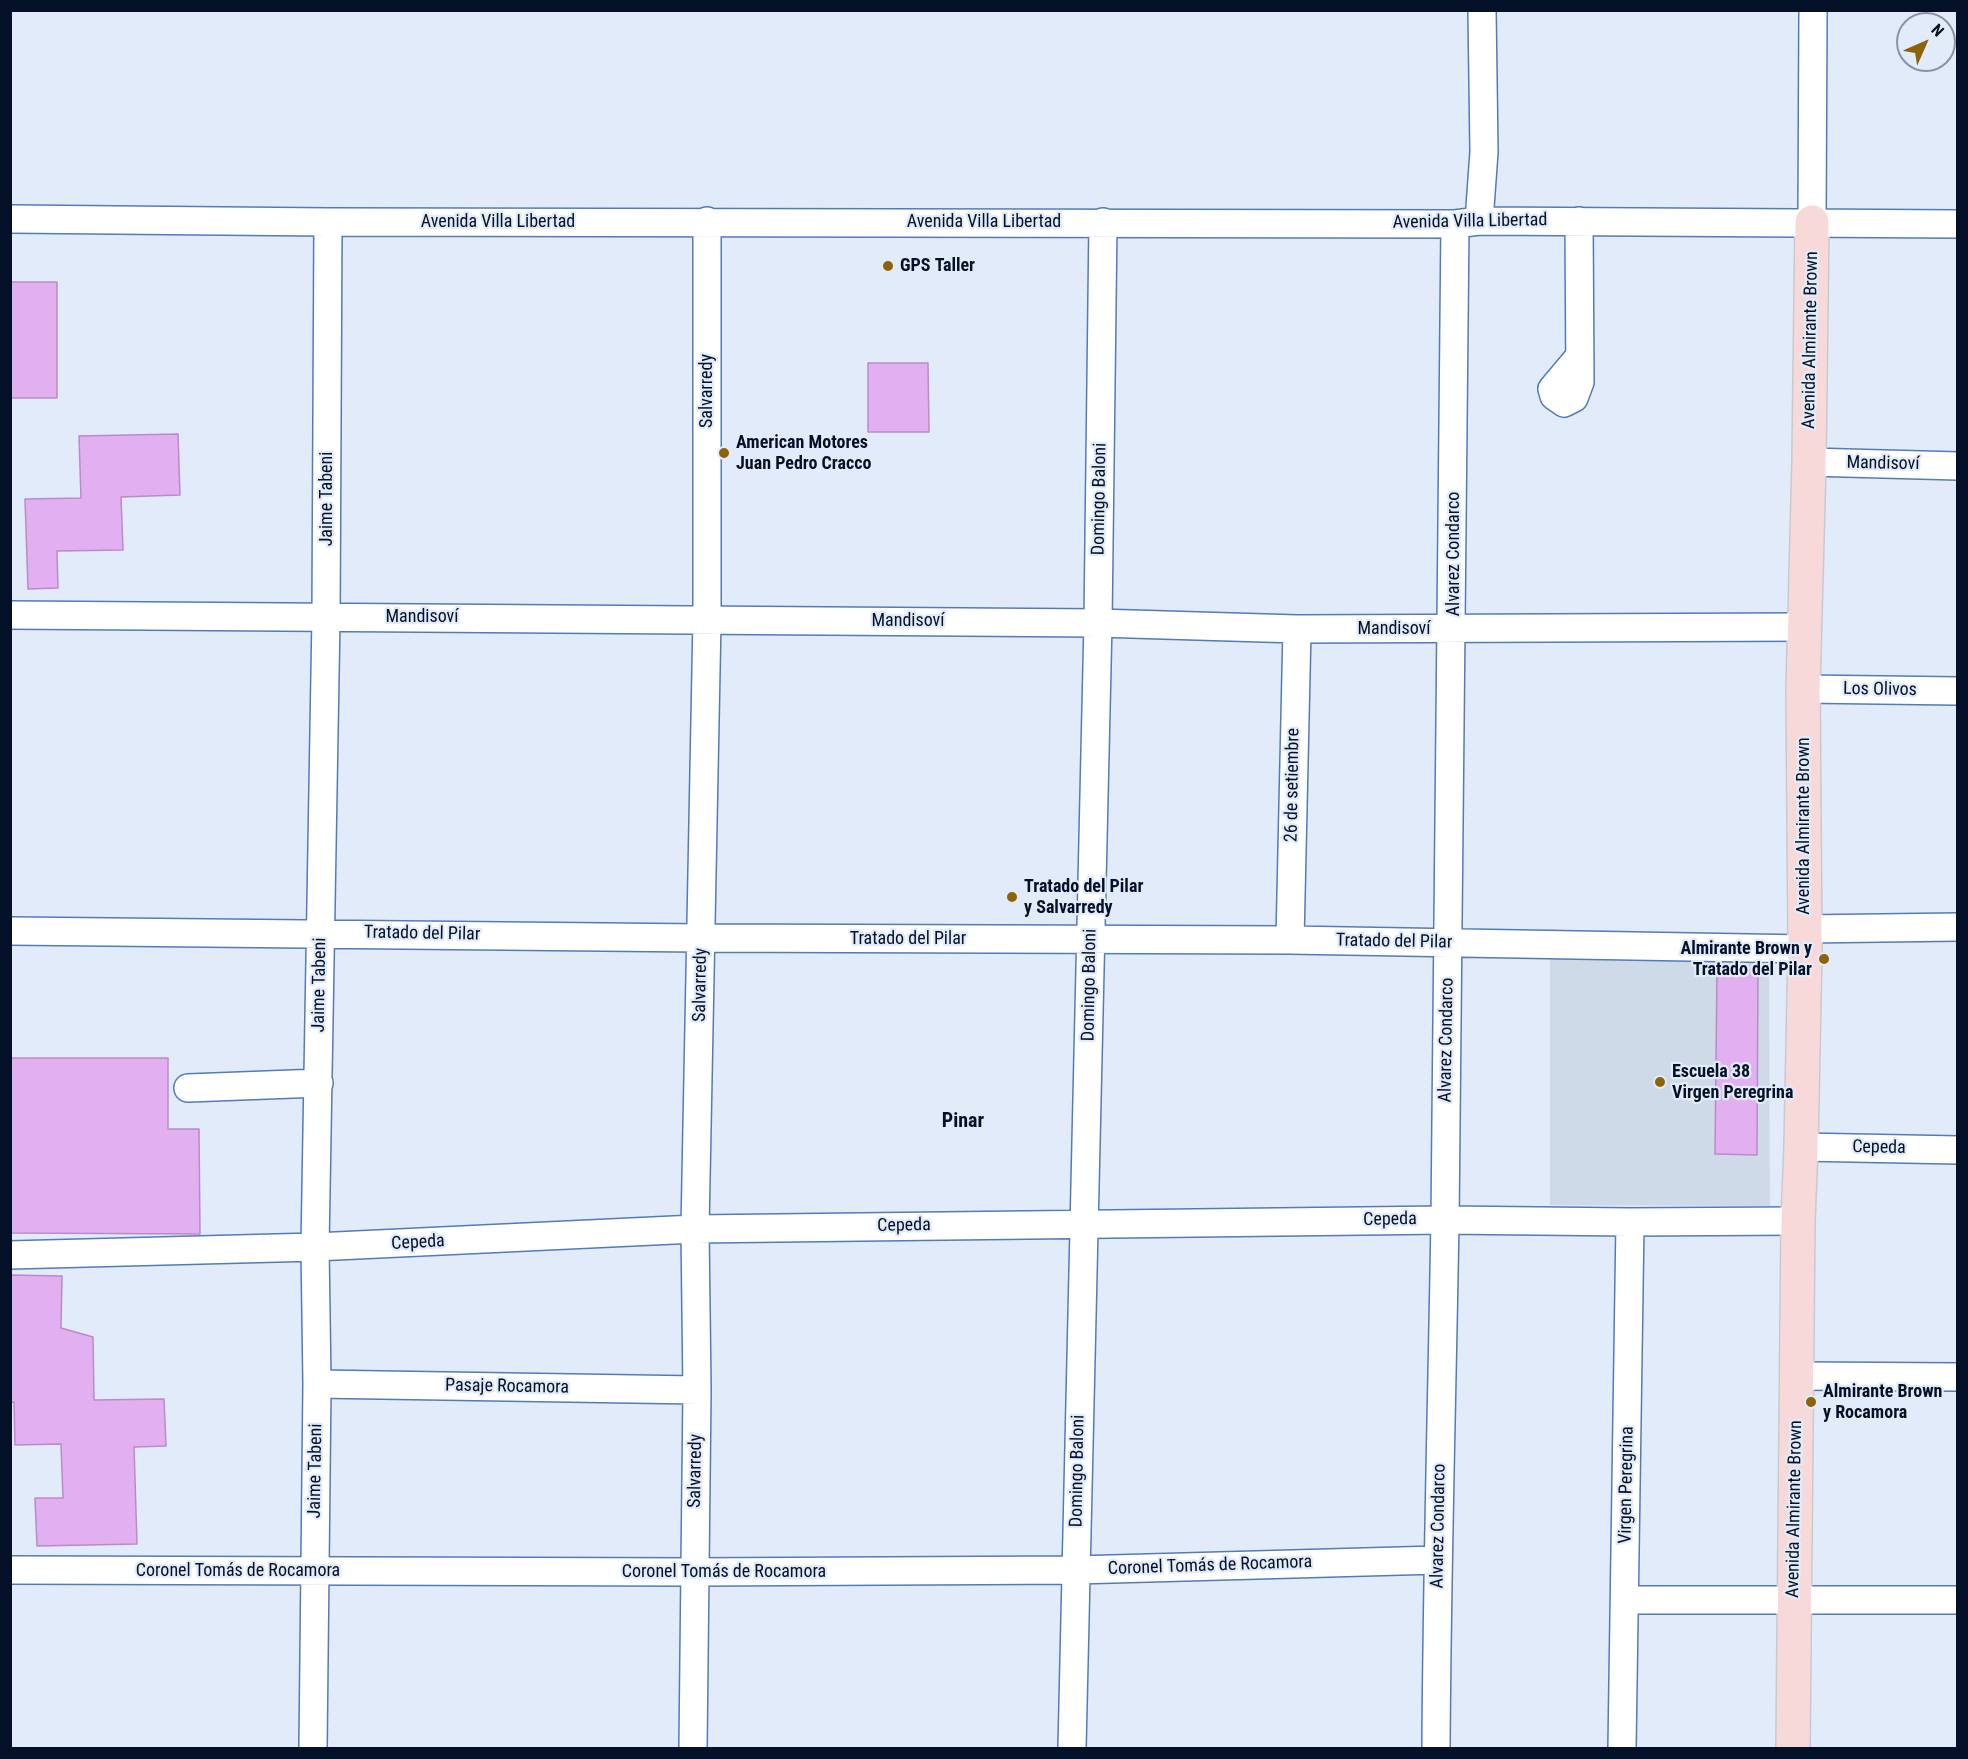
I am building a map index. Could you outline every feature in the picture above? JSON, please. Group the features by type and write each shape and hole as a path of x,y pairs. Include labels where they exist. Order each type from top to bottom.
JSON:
{"main road":[{"name":"Avenida Almirante Brown","path":"1793,1749 1798,1221 1805,939 1803,689 1806,627 1812,222"}],"street":[{"name":"Alvarez Condarco","path":"1436,1749 1437,1560 1445,1220 1453,630 1467,222 1484,152 1482,10"},
{"name":"Avenida Almirante Brown","path":"1812,222 1813,10"},
{"name":"Avenida Villa Libertad","path":"10,219 328,222 1579,221 1958,224"},
{"name":"Salvarredy","path":"693,1749 697,1390 695,1229 706,619 707,221"},
{"path":"1579,221 1580,357"},
{"name":"Jaime Tabeni","path":"313,1749 317,1384 315,1247 326,617 328,222"},
{"name":"Domingo Baloni","path":"1072,1749 1098,622 1103,222"},
{"name":"Mandisoví","path":"1809,462 1958,466"},
{"name":"Mandisoví","path":"10,615 1098,622 1297,629 1806,627"},
{"name":"26 de setiembre","path":"1290,940 1297,629"},
{"name":"Los Olivos","path":"1803,689 1958,691"},
{"name":"Tratado del Pilar","path":"10,931 1448,943 1805,939 1958,927"},
{"path":"188,1088 319,1083"},
{"name":"Cepeda","path":"1801,1147 1958,1150"},
{"name":"Cepeda","path":"10,1255 315,1247 695,1229 1445,1220 1798,1221"},
{"name":"Virgen Peregrina","path":"1622,1749 1630,1222"},
{"path":"1797,1376 1958,1377"},
{"name":"Pasaje Rocamora","path":"317,1384 697,1390"},
{"name":"Coronel Tomás de Rocamora","path":"10,1570 695,1572 1076,1570 1437,1560"},
{"path":"1625,1599 1958,1600"}],"shaded area":[{"name":"Escuela 38 Virgen Peregrina","path":"1550,957 1769,958 1770,1206 1550,1205"}],"building":[{"path":"10,282 57,282 57,398 10,398"},
{"path":"868,363 928,363 929,432 868,432"},
{"path":"178,434 180,495 121,497 123,550 57,551 58,588 28,589 25,499 81,498 79,436"},
{"path":"1717,969 1758,970 1757,1155 1715,1154"},
{"path":"10,1058 168,1058 168,1129 199,1129 200,1234 10,1233"},
{"path":"10,1275 62,1276 61,1328 93,1337 94,1400 164,1399 166,1446 134,1447 137,1544 37,1546 35,1498 63,1498 61,1444 15,1445 14,1402 10,1403"}],"place":[{"name":"GPS Taller","path":"888,266"},
{"name":"American Motores Juan Pedro Cracco","path":"724,453"},
{"name":"Tratado del Pilar y Salvarredy","path":"1012,897"},
{"name":"Almirante Brown y Tratado del Pilar","path":"1824,959"},
{"name":"Escuela 38 Virgen Peregrina","path":"1660,1082"},
{"name":"Almirante Brown y Rocamora","path":"1811,1402"}],"district":[{"name":"Pinar","path":"963,1122"}]}
